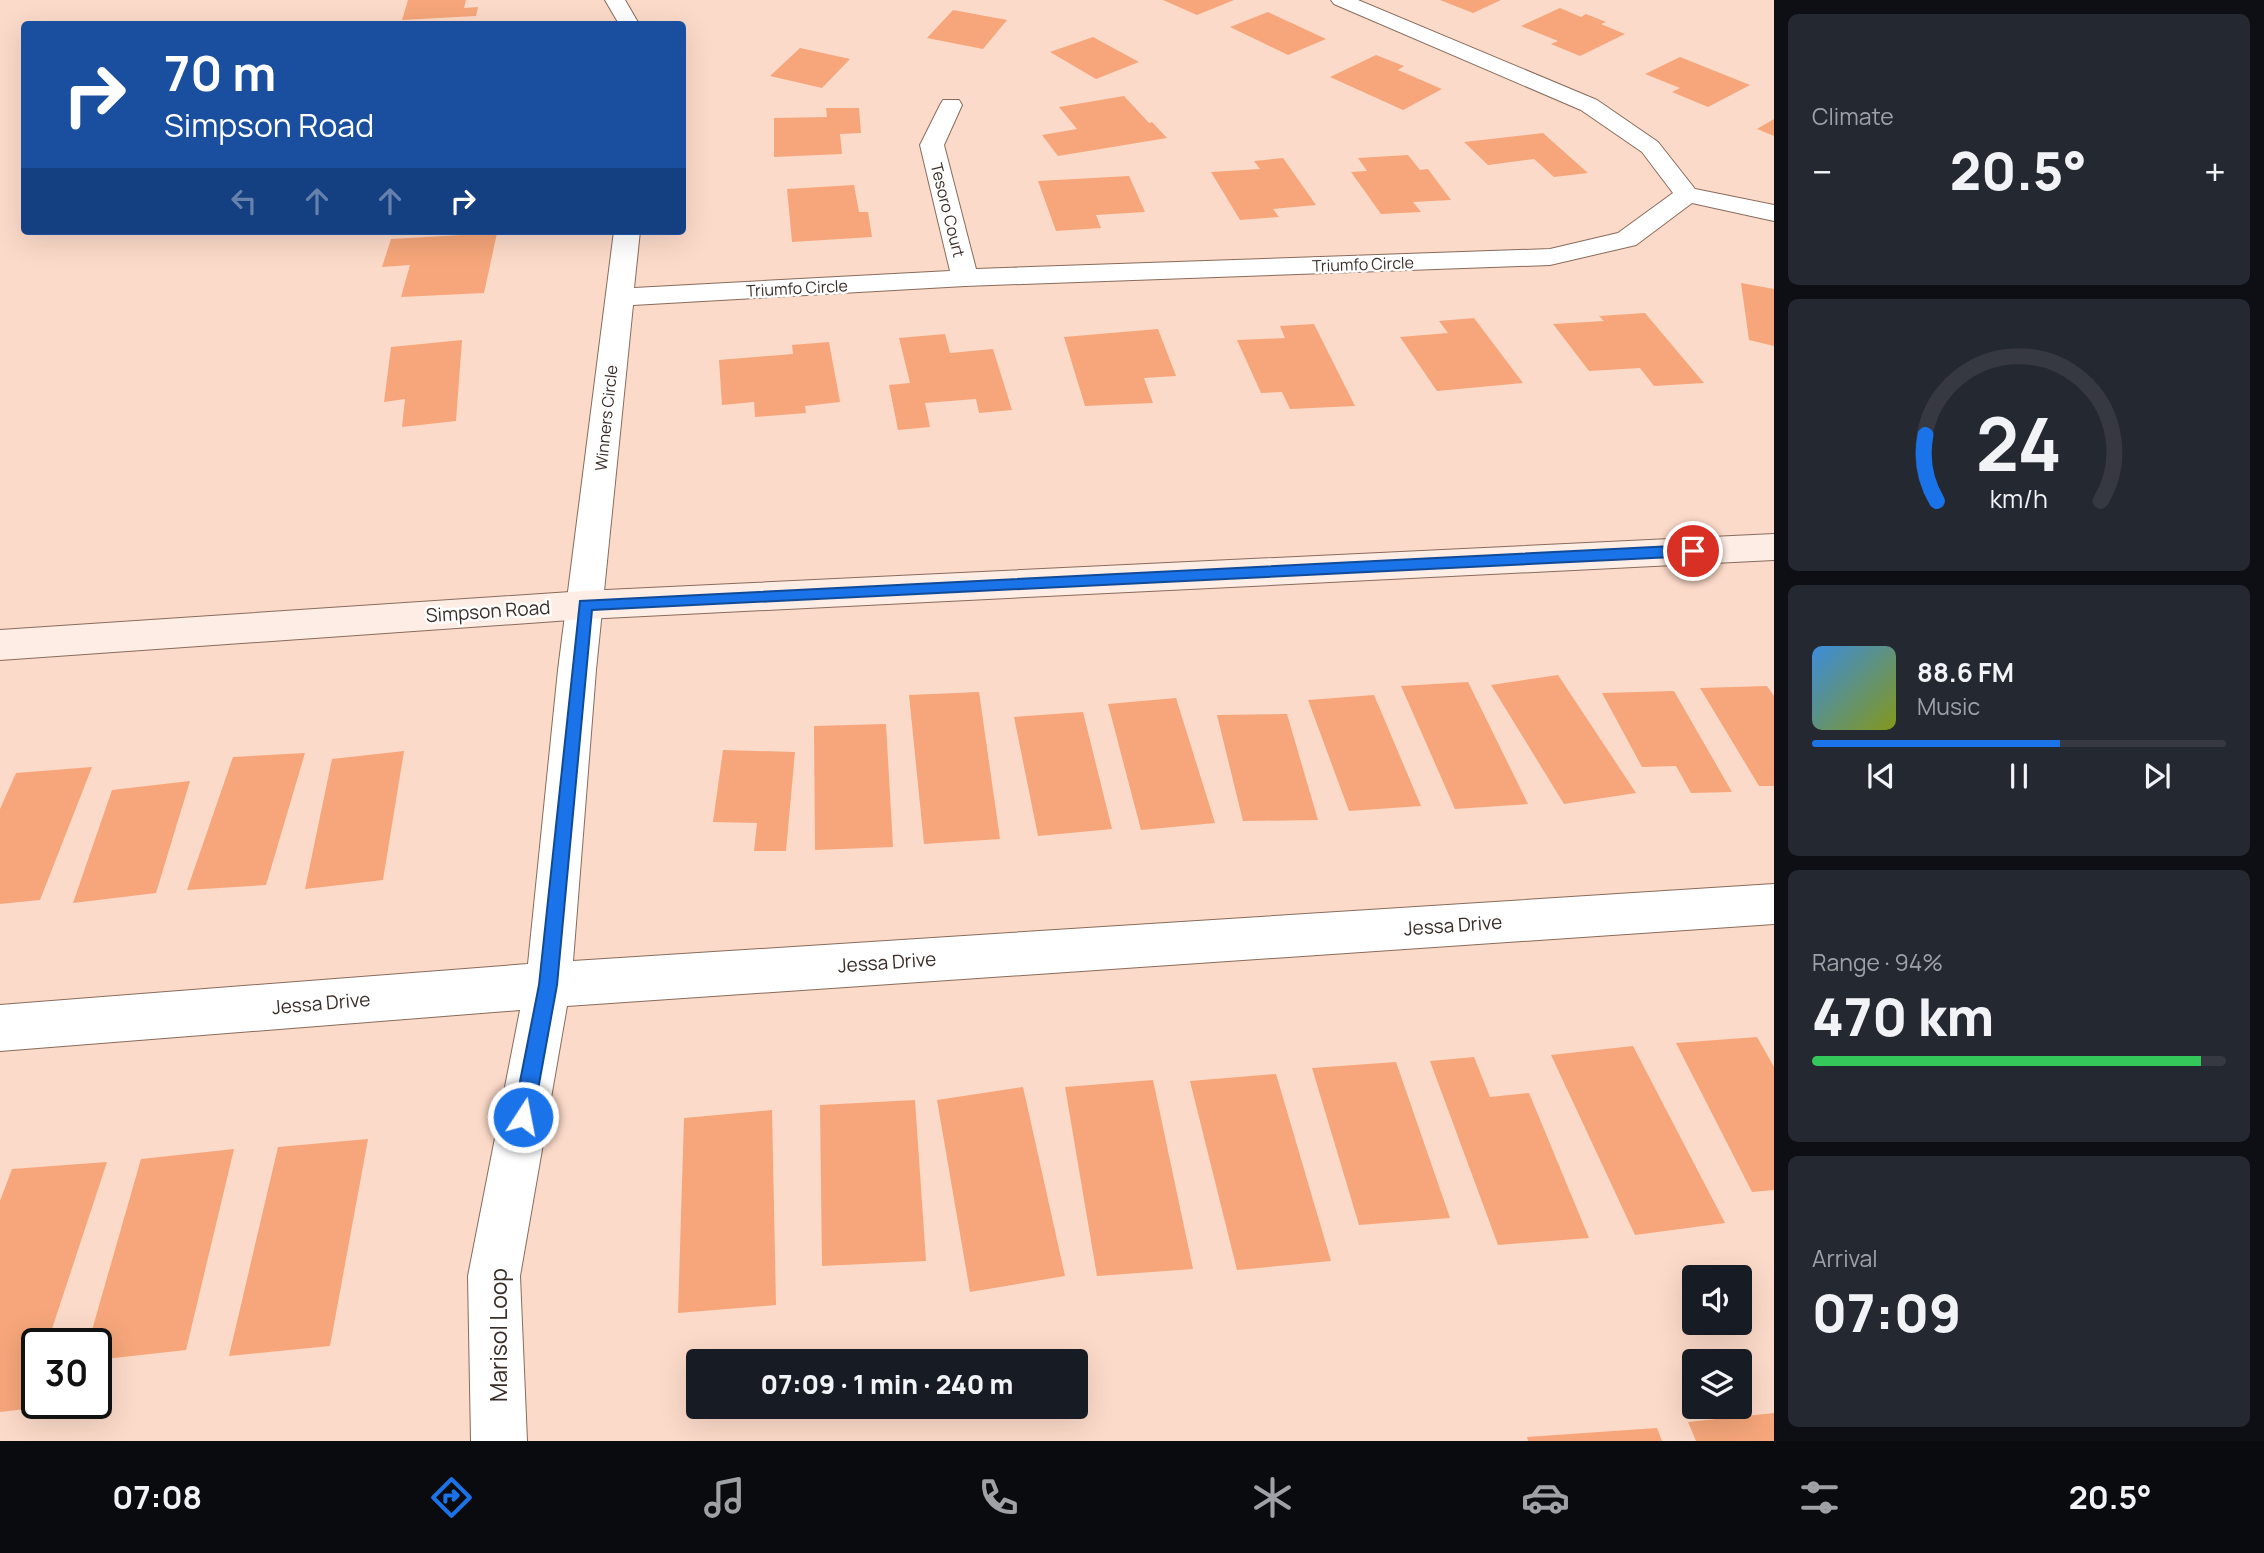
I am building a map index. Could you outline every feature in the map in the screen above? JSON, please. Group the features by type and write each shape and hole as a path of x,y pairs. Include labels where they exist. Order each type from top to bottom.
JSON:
{"main road":[{"name":"Simpson Road","path":"0,645 585,605 1774,547"}],"street":[{"path":"615,0 627,21"},
{"path":"1341,0 1589,105 1650,147 1687,195 1774,213"},
{"name":"Tesoro Court","path":"951,105 932,145 965,278"},
{"name":"Triumfo Circle","path":"619,297 965,278 1550,257 1627,239 1687,195"},
{"name":"Winners Circle","path":"585,605 627,235"},
{"name":"Marisol Loop","path":"499,1441 494,1276 548,985 585,605"},
{"name":"Jessa Drive","path":"0,1028 548,985 1774,904"}],"building":[{"path":"408,0 466,0 464,8 478,7 476,16 402,20"},
{"path":"1163,0 1234,0 1197,15"},
{"path":"1440,0 1501,0 1473,13"},
{"path":"1560,8 1581,17 1586,14 1606,22 1601,24 1625,34 1580,56 1551,44 1558,41 1521,26"},
{"path":"953,10 1007,20 983,49 927,38"},
{"path":"1268,12 1326,39 1288,55 1230,27"},
{"path":"1093,37 1139,62 1096,79 1050,52"},
{"path":"800,48 850,59 822,88 770,76"},
{"path":"1376,55 1404,66 1398,70 1442,89 1403,110 1330,77"},
{"path":"1680,57 1750,85 1708,107 1672,92 1680,88 1645,74"},
{"path":"1124,96 1167,138 1058,156 1042,135 1077,129 1059,107"},
{"path":"826,108 859,108 861,133 840,134 842,154 774,157 774,118 827,117"},
{"path":"1774,119 1774,136 1757,129"},
{"path":"1543,133 1588,173 1554,177 1534,159 1488,165 1464,142"},
{"path":"1408,155 1420,170 1428,169 1451,200 1413,202 1421,212 1381,214 1351,172 1367,171 1358,158"},
{"path":"1283,158 1316,205 1273,209 1279,217 1240,220 1211,172 1260,169 1254,161"},
{"path":"1129,176 1145,212 1096,215 1101,228 1056,231 1038,181"},
{"path":"854,185 859,212 868,212 872,237 792,242 787,189"},
{"path":"497,235 484,293 401,297 410,265 382,267 391,239"},
{"path":"1741,283 1774,289 1774,346 1749,340"},
{"path":"1645,313 1704,383 1654,386 1640,368 1589,371 1553,324 1604,321 1599,316"},
{"path":"1474,318 1523,383 1437,391 1400,337 1448,333 1439,321"},
{"path":"1314,324 1355,406 1290,409 1282,392 1261,393 1237,340 1285,338 1280,326"},
{"path":"1158,329 1176,376 1144,378 1153,403 1085,406 1064,337"},
{"path":"945,334 950,353 993,349 1012,410 979,413 976,399 925,403 930,427 898,430 889,385 910,383 899,338"},
{"path":"462,340 456,421 402,427 405,399 384,402 391,347"},
{"path":"829,342 840,402 805,406 806,413 755,417 754,402 722,405 719,360 793,354 792,345"},
{"path":"1558,675 1636,793 1564,804 1491,685"},
{"path":"1468,682 1528,804 1455,809 1401,686"},
{"path":"1767,686 1774,696 1774,786 1759,786 1700,688"},
{"path":"1674,691 1732,792 1691,793 1676,766 1642,767 1602,693"},
{"path":"979,692 1000,839 924,844 909,695"},
{"path":"1374,695 1421,806 1349,811 1308,700"},
{"path":"1176,698 1215,823 1141,830 1108,704"},
{"path":"1083,712 1112,829 1038,836 1014,717"},
{"path":"1287,714 1318,820 1243,821 1217,715"},
{"path":"886,724 893,847 815,850 814,726"},
{"path":"723,750 795,752 786,851 754,851 757,823 713,822"},
{"path":"404,751 383,880 305,889 332,759"},
{"path":"305,753 266,885 187,890 233,757"},
{"path":"92,767 40,900 0,904 0,809 16,773"},
{"path":"190,781 156,893 73,903 112,790"},
{"path":"1757,1037 1774,1067 1774,1190 1752,1192 1676,1043"},
{"path":"1633,1046 1725,1223 1635,1235 1551,1055"},
{"path":"1474,1057 1490,1097 1529,1093 1589,1238 1498,1245 1430,1061"},
{"path":"1396,1062 1450,1218 1359,1225 1312,1068"},
{"path":"1276,1074 1331,1261 1237,1270 1190,1081"},
{"path":"1153,1080 1193,1269 1097,1276 1065,1087"},
{"path":"1023,1087 1065,1276 970,1292 937,1100"},
{"path":"915,1100 926,1261 822,1266 820,1105"},
{"path":"772,1110 776,1305 678,1313 684,1118"},
{"path":"368,1139 330,1346 229,1356 278,1147"},
{"path":"234,1149 186,1350 112,1358 112,1328 93,1328 141,1159"},
{"path":"107,1162 52,1328 21,1328 21,1410 0,1412 0,1201 12,1169"},
{"path":"1774,1413 1774,1441 1696,1441 1688,1422 1752,1419 1752,1415"},
{"path":"1657,1428 1662,1441 1528,1441 1527,1437"}],"route":[{"path":"523,1117 548,985 585,605 1693,551"}]}
